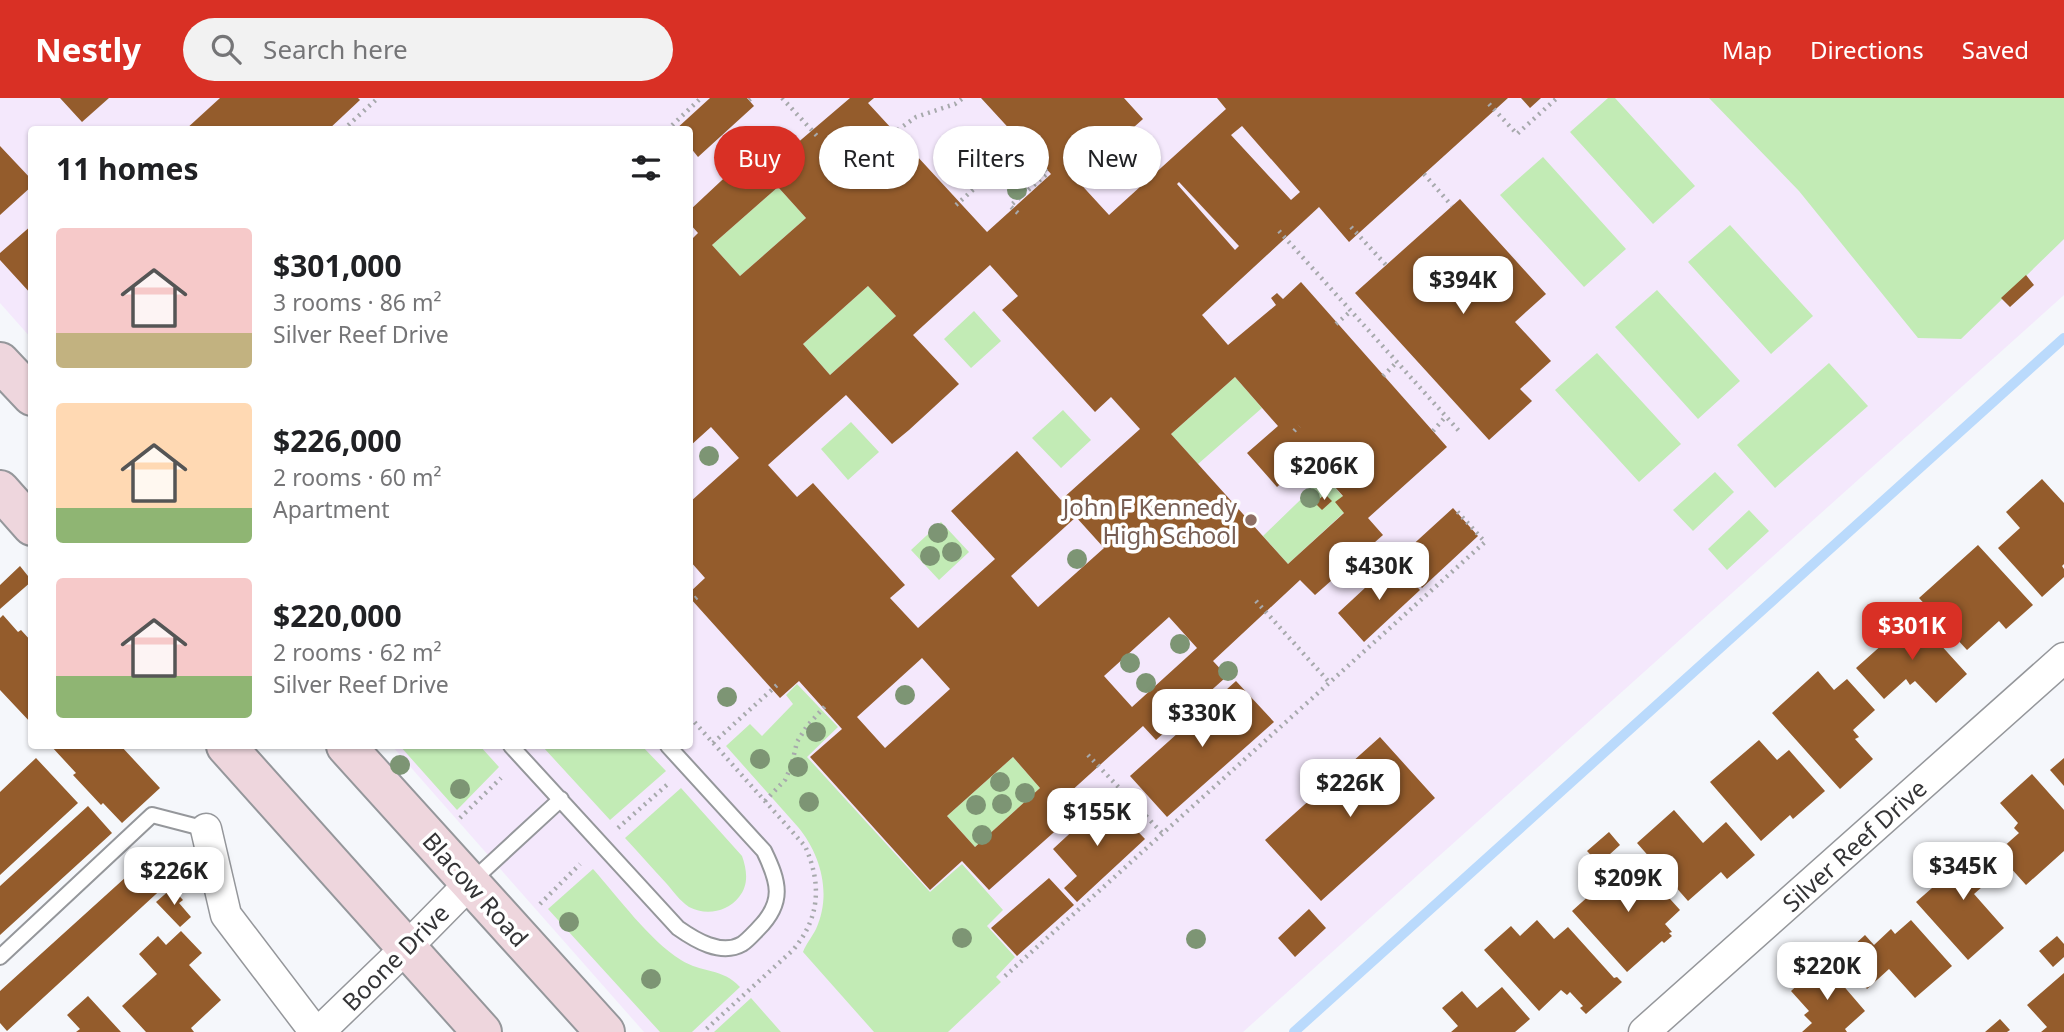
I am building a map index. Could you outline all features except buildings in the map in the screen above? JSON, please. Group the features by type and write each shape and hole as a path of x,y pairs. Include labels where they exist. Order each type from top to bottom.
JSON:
{"main road":[{"path":"0,362 28,392"},
{"path":"0,399 28,412"},
{"path":"0,491 28,522"},
{"path":"229,749 482,1032"},
{"name":"Blacow Road","path":"349,749 605,1032"}],"street":[{"name":"Silver Reef Drive","path":"1644,1032 2064,659"},
{"path":"205,829 226,915 317,1032"},
{"name":"Boone Drive","path":"317,1032 470,883"}],"lane":[{"path":"514,749 678,928 703,945 732,948 744,943 770,917 777,899 774,872 764,851 671,749"},
{"path":"470,883 561,799"},
{"path":"0,957 152,815 205,829"}],"path":[{"path":"347,126 377,98"},
{"path":"671,126 701,98"},
{"path":"782,98 818,137"},
{"path":"903,126 916,117 955,104 963,98"},
{"path":"1489,104 1517,134 1557,98"},
{"path":"1424,174 1452,206"},
{"path":"956,205 974,189"},
{"path":"1020,215 1010,206 1030,189"},
{"path":"1350,227 1386,265"},
{"path":"1279,231 1460,432"},
{"path":"1336,324 1351,311"},
{"path":"1383,376 1397,362"},
{"path":"1433,431 1446,416"},
{"path":"1294,431 1300,426"},
{"path":"1005,975 1485,542 1455,509"},
{"path":"693,600 697,597"},
{"path":"1256,601 1329,682"},
{"path":"713,743 777,685"},
{"path":"765,801 785,780 797,742 828,702"},
{"path":"1088,755 1163,834"},
{"path":"460,819 501,778"},
{"path":"618,829 672,780"},
{"path":"539,905 580,864"}],"shaded area":[{"name":"John F Kennedy High School","path":"0,98 2064,98 2064,295 1243,1032 644,1032 395,749 693,749 693,126 28,126 28,335 0,303"}],"green space":[{"path":"1608,98 1615,98 1695,186 1653,224 1570,132"},
{"path":"1709,98 2064,98 2064,239 1961,339 1918,338 1799,191"},
{"path":"1543,157 1626,249 1584,287 1500,195"},
{"path":"776,189 780,189 806,218 740,276 712,245"},
{"path":"1730,225 1813,316 1771,354 1688,262"},
{"path":"868,286 896,316 830,375 803,344"},
{"path":"1657,290 1740,381 1698,419 1615,327"},
{"path":"974,311 1001,341 971,368 944,339"},
{"path":"1597,353 1681,444 1639,482 1555,390"},
{"path":"1829,363 1868,406 1775,488 1737,445"},
{"path":"1235,377 1262,408 1198,464 1171,434"},
{"path":"1063,410 1091,440 1061,468 1032,438"},
{"path":"851,422 879,452 848,480 821,449"},
{"path":"1715,472 1734,492 1693,531 1673,510"},
{"path":"1325,476 1351,506 1288,564 1263,536"},
{"path":"1749,510 1769,531 1727,570 1708,549"},
{"path":"941,522 969,552 939,580 911,550"},
{"path":"797,684 838,727 807,757 930,892 962,864 1003,910 987,926 1015,957 996,977 1001,982 948,1032 874,1032 803,952 821,916 823,889 818,862 798,827 726,746 750,724 762,736 793,704 786,695"},
{"path":"403,749 483,749 499,767 457,810"},
{"path":"545,749 645,749 666,771 610,820"},
{"path":"1013,757 1040,788 975,847 947,816"},
{"path":"681,788 742,856 746,872 744,888 734,902 716,911 689,907 625,838"},
{"path":"593,869 646,930 669,952 689,964 726,977 740,987 692,1032 660,1032 548,909"},
{"path":"751,998 781,1032 714,1032"}],"waterway":[{"path":"1294,1032 2064,338"}],"place":[{"name":"John F Kennedy High School","path":"1251,520"}]}
